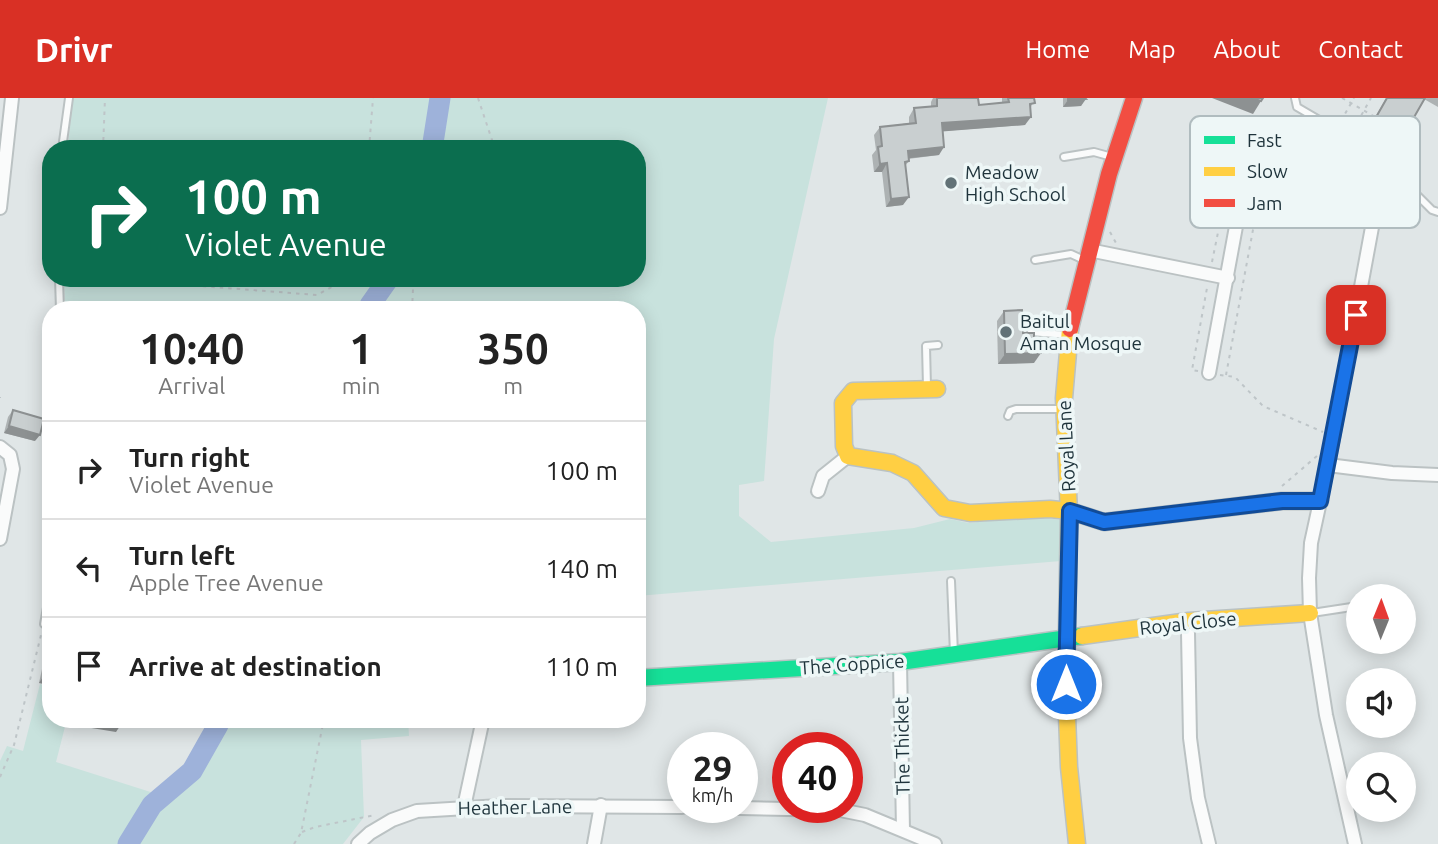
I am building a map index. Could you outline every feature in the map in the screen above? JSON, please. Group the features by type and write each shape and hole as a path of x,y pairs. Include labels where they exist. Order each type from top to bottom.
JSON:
{"street":[{"path":"0,208 2,161 12,98"},
{"name":"Royal Lane","path":"1077,844 1070,793 1066,729 1070,511 1063,409 1068,335 1112,157 1133,98"},
{"path":"1209,373 1236,228"},
{"path":"1356,844 1326,715 1310,613 1311,543 1320,501 1324,459 1333,434 1373,228"},
{"path":"1087,255 1122,257 1228,278"},
{"path":"848,456 844,446 843,403 853,391 932,389"},
{"path":"0,447 10,455 13,469 0,539"},
{"path":"818,491 823,476 848,456 892,463 913,473 944,508 970,513 1050,509 1070,511 1104,522 1282,501 1320,501"},
{"path":"1324,459 1392,473 1438,475"},
{"name":"Royal Close","path":"1066,638 1189,621 1310,613"},
{"path":"1188,633 1190,738 1198,798 1209,844"},
{"name":"The Coppice","path":"646,677 900,662 1066,638"},
{"name":"The Thicket","path":"900,662 903,830"},
{"path":"464,807 481,728"},
{"path":"594,844 601,805"},
{"name":"Heather Lane","path":"358,844 370,833 405,814 417,811 464,807 667,807"},
{"path":"758,808 840,810 864,815 935,844"}],"lane":[{"path":"63,140 69,98"},
{"path":"1295,98 1297,107 1313,116"},
{"path":"1063,157 1094,152 1112,157"},
{"path":"1420,198 1432,210 1438,212"},
{"path":"1035,260 1071,254 1087,255"},
{"path":"1031,332 1068,335"},
{"path":"932,389 926,346 938,345"},
{"path":"1008,416 1010,411 1016,409 1063,409"},
{"path":"951,581 954,656"},
{"path":"1310,613 1346,608"}],"path":[{"path":"103,140 105,98"},
{"path":"370,140 373,98"},
{"path":"478,98 492,140"},
{"path":"1342,98 1373,116"},
{"path":"1343,116 1354,98"},
{"path":"1361,116 1371,98"},
{"path":"1099,207 1108,210 1105,222 1122,257"},
{"path":"213,287 317,295 332,287"},
{"path":"1209,373 1235,377 1263,406 1314,429 1333,434"},
{"path":"1274,493 1324,459"},
{"path":"0,777 14,745 42,632"},
{"path":"294,844 301,833 322,728"},
{"path":"301,833 315,827 363,817"}],"green space":[{"path":"72,98 828,98 774,339 764,481 739,485 739,516 771,542 914,528 950,519 969,523 1030,516 1061,520 1061,561 646,595 646,301 65,301 64,287 646,287 646,140 69,140"},
{"path":"40,684 42,728 65,728 56,762 160,795 190,767 213,728 409,728 409,736 361,740 364,817 343,844 0,844 0,761 7,746 23,751"}],"building":[{"path":"937,98 978,98 979,105 1009,102 1008,98 1034,98 1035,103 1030,104 1031,117 942,123 944,147 908,151 909,161 905,162 909,197 891,199 887,163 880,164 880,127 916,123 914,108 937,106"},
{"path":"1387,98 1425,98 1415,116 1377,116"},
{"path":"1022,310 1023,333 1034,333 1034,341 1041,346 1041,353 1005,354 1004,311"},
{"path":"13,410 42,418 40,435 9,426"}],"waterway":[{"path":"433,140 440,98"},
{"path":"373,301 383,287"},
{"path":"128,844 152,805 192,771 216,728"}],"traffic: fast":[{"path":"646,677 900,662 1082,636"}],"traffic: slow":[{"path":"1070,329 1064,398 1069,514 1066,689 1069,767 1077,844"},
{"path":"937,389 853,391 843,403 844,446 848,456 892,463 913,473 944,508 970,513 1050,509 1070,511 1104,522 1282,501 1320,501"},
{"path":"1082,636 1189,621 1310,613"}],"traffic: jam":[{"path":"1070,329 1109,174 1134,98"}],"place":[{"name":"Meadow High School","path":"951,183"},
{"name":"Baitul Aman Mosque","path":"1006,332"}],"route":[{"path":"1066,684 1070,511 1104,522 1282,501 1320,501 1356,315"}]}
